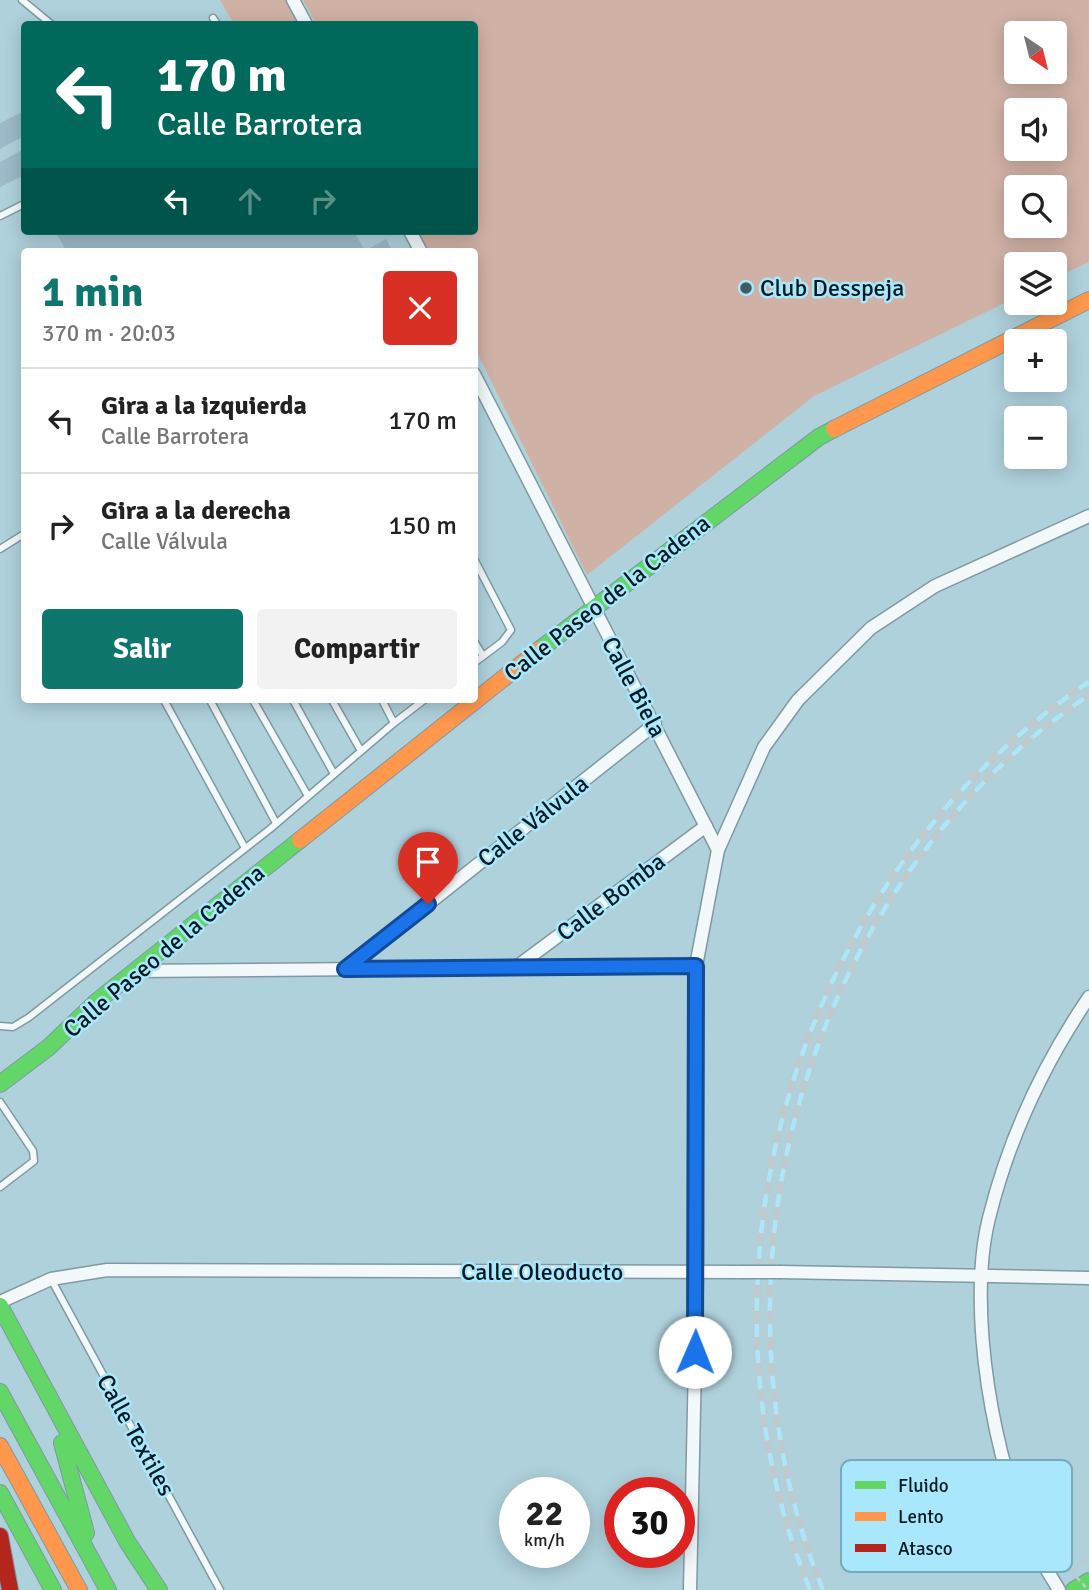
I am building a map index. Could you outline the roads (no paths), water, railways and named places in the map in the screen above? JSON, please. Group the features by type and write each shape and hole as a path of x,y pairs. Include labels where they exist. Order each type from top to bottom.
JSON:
{"main road":[{"name":"Calle Paseo de la Cadena","path":"478,698 592,608 819,437 1089,300"},
{"name":"Calle Paseo de la Cadena","path":"0,1084 49,1047 96,1002 134,971 472,703"},
{"path":"0,1304 128,1543 159,1590"},
{"path":"40,1380 72,1474 92,1562"},
{"path":"0,1392 108,1590"},
{"path":"2,1449 79,1590"},
{"path":"0,1493 53,1590"},
{"path":"0,1536 10,1590"},
{"path":"1074,1590 1089,1581"}],"street":[{"path":"293,0 304,21"},
{"name":"Calle Biela","path":"478,382 718,850"},
{"path":"690,1590 697,1272 696,966 718,850 764,747 798,700 871,628 935,586 1089,516"},
{"name":"Calle Válvula","path":"345,969 655,724"},
{"name":"Calle Bomba","path":"515,968 706,826"},
{"path":"134,971 696,966"},
{"path":"1005,1460 991,1404 980,1277 988,1219 1030,1096 1062,1038 1089,997"},
{"name":"Calle Oleoducto","path":"0,1304 51,1279 107,1270 781,1272 1089,1278"},
{"path":"1048,1572 1059,1590"}],"lane":[{"path":"22,0 47,21"},
{"path":"0,216 21,206"},
{"path":"0,549 21,536"},
{"path":"478,567 511,630 478,660"},
{"path":"478,648 483,656"},
{"path":"166,703 245,848"},
{"path":"212,703 276,823"},
{"path":"255,703 308,796"},
{"path":"295,703 334,774"},
{"path":"334,703 361,751"},
{"path":"384,703 394,723"},
{"path":"0,1026 13,1027 28,1018 245,848 419,703"},
{"path":"0,1102 33,1151 34,1161 0,1187"},
{"name":"Calle Textiles","path":"51,1279 220,1590"}],"railway":[{"path":"810,1590 772,1466 757,1339 764,1212 791,1087 838,969 904,860 988,763 1089,682"},
{"path":"823,1590 786,1469 770,1344 776,1219 801,1096 846,980 909,872 990,776 1089,695"}],"place":[{"name":"Club Desspeja","path":"746,288"}]}
